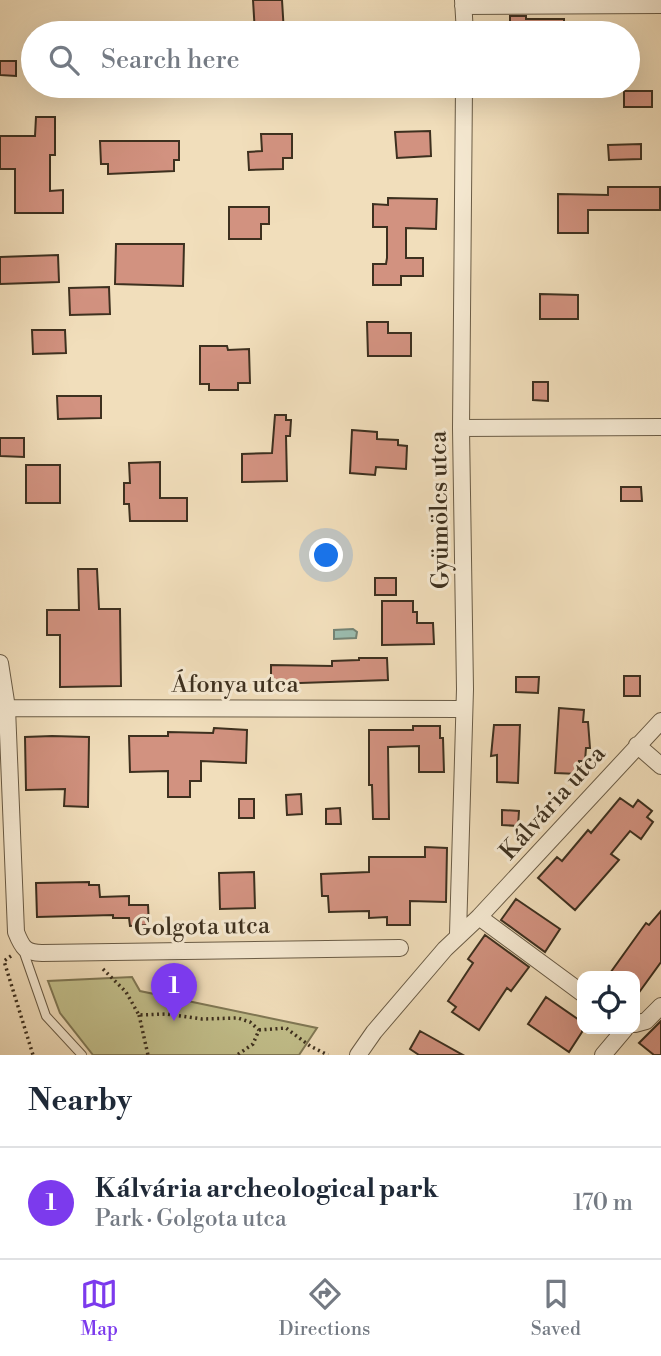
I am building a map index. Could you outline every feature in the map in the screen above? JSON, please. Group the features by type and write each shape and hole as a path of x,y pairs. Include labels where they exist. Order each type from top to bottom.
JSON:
{"street":[{"path":"464,21 463,3 661,5"},
{"name":"Gyümölcs utca","path":"458,934 465,689 461,428 464,98"},
{"path":"461,428 661,427"},
{"path":"0,663 7,708 19,940"},
{"name":"Áfonya utca","path":"7,708 463,709"},
{"name":"Kálvária utca","path":"458,934 479,917 661,721"},
{"path":"636,745 661,765"},
{"path":"479,917 577,989"},
{"path":"358,1055 374,1031 458,934"},
{"name":"Golgota utca","path":"19,940 31,953 400,948"},
{"path":"640,1023 646,1021 661,1006"},
{"path":"603,1055 621,1034"}],"lane":[{"path":"19,940 47,1016 82,1055"}],"path":[{"path":"19,940 4,961 33,1055"},
{"path":"94,953 95,965 105,970 127,992 139,1015 148,1055"},
{"path":"139,1015 238,1018 250,1022 259,1030 286,1028 310,1046 328,1055"},
{"path":"237,1055 253,1044 259,1030"}],"shaded area":[{"path":"353,629 357,632 356,638 334,639 334,630"},
{"path":"132,977 140,991 317,1028 299,1055 93,1055 60,1013 48,981"}],"building":[{"path":"253,0 282,0 283,21 254,21"},
{"path":"510,16 526,16 526,19 564,19 564,21 510,21"},
{"path":"0,61 16,61 16,76 0,75"},
{"path":"640,91 652,91 652,107 624,107 624,98 640,98"},
{"path":"36,117 55,117 55,155 50,155 50,191 63,190 63,213 15,213 15,169 0,169 0,136 35,136"},
{"path":"430,131 431,156 397,158 395,132"},
{"path":"261,134 292,134 292,158 283,158 283,169 249,170 248,152 262,151"},
{"path":"100,141 179,141 179,160 174,160 174,171 108,174 108,164 101,164"},
{"path":"641,144 641,159 609,160 608,145"},
{"path":"608,187 660,187 660,210 588,210 588,233 558,233 558,194 608,195"},
{"path":"388,198 437,199 436,229 406,228 406,258 423,258 423,276 401,276 401,285 373,285 373,264 386,264 387,227 373,227 373,204 388,205"},
{"path":"229,207 269,207 269,224 261,224 261,239 229,239"},
{"path":"116,244 184,244 183,286 115,284"},
{"path":"58,255 59,282 0,284 0,257"},
{"path":"109,287 110,314 70,315 69,288"},
{"path":"540,294 578,295 578,319 540,319"},
{"path":"367,322 388,322 388,333 411,333 411,356 368,356"},
{"path":"32,330 65,330 66,353 33,354"},
{"path":"200,346 227,346 228,350 249,349 250,383 238,383 238,390 209,390 209,384 200,384"},
{"path":"533,382 548,382 548,401 533,400"},
{"path":"57,396 101,396 101,418 58,419"},
{"path":"275,415 286,415 286,420 291,420 290,436 286,436 287,481 242,482 242,454 272,453"},
{"path":"352,430 377,432 377,439 398,440 398,445 407,446 406,469 376,467 375,475 350,473"},
{"path":"0,438 24,438 24,457 0,456"},
{"path":"160,462 160,498 187,498 187,521 130,521 129,504 124,504 124,483 130,483 129,463"},
{"path":"26,465 60,465 60,503 26,503"},
{"path":"621,487 641,487 642,501 621,501"},
{"path":"78,569 97,569 99,609 120,609 121,686 60,687 60,635 47,635 47,610 79,610"},
{"path":"375,578 396,578 396,595 375,595"},
{"path":"382,601 413,601 417,623 433,623 434,644 382,645"},
{"path":"387,658 388,680 271,684 271,665 332,666 332,661"},
{"path":"624,676 640,676 640,696 624,696"},
{"path":"516,677 539,677 538,693 516,692"},
{"path":"559,708 584,710 583,722 588,722 590,748 586,748 585,761 579,761 579,774 555,773"},
{"path":"494,725 520,725 518,783 497,782 497,755 491,756"},
{"path":"413,726 440,726 444,772 419,772 419,746 388,747 389,819 373,819 372,785 369,785 369,730 413,730"},
{"path":"214,728 247,730 246,763 201,761 201,781 190,781 190,797 168,797 168,771 130,772 129,736 168,736 168,732 213,733"},
{"path":"25,737 89,737 88,807 64,806 65,789 26,790"},
{"path":"301,794 302,814 287,815 286,795"},
{"path":"620,798 633,807 638,800 652,811 647,817 653,822 641,839 630,831 611,854 619,860 575,910 538,878 557,857 562,861 588,830 591,833"},
{"path":"239,799 254,799 254,818 239,818"},
{"path":"340,808 341,824 326,824 326,809"},
{"path":"502,810 519,811 518,826 502,825"},
{"path":"425,847 447,848 446,902 410,901 410,925 387,925 387,917 369,918 369,911 329,912 328,896 322,896 321,874 369,872 369,857 425,857"},
{"path":"254,872 255,908 220,909 219,873"},
{"path":"89,882 89,885 99,885 100,897 129,896 129,905 148,905 149,925 130,926 129,918 113,918 113,915 37,917 36,883"},
{"path":"516,899 560,929 545,952 501,920"},
{"path":"661,911 661,962 640,991 640,971 612,971 646,923 649,925"},
{"path":"485,935 529,967 511,991 507,988 479,1030 452,1012 456,1007 448,1001 473,963 468,959"},
{"path":"546,997 577,1019 577,1034 581,1034 569,1052 528,1024"},
{"path":"661,1021 661,1055 654,1055 639,1043"},
{"path":"420,1031 463,1055 419,1055 410,1049"}],"place":[{"name":"Kálvária archeological park","path":"174,1021"}]}
